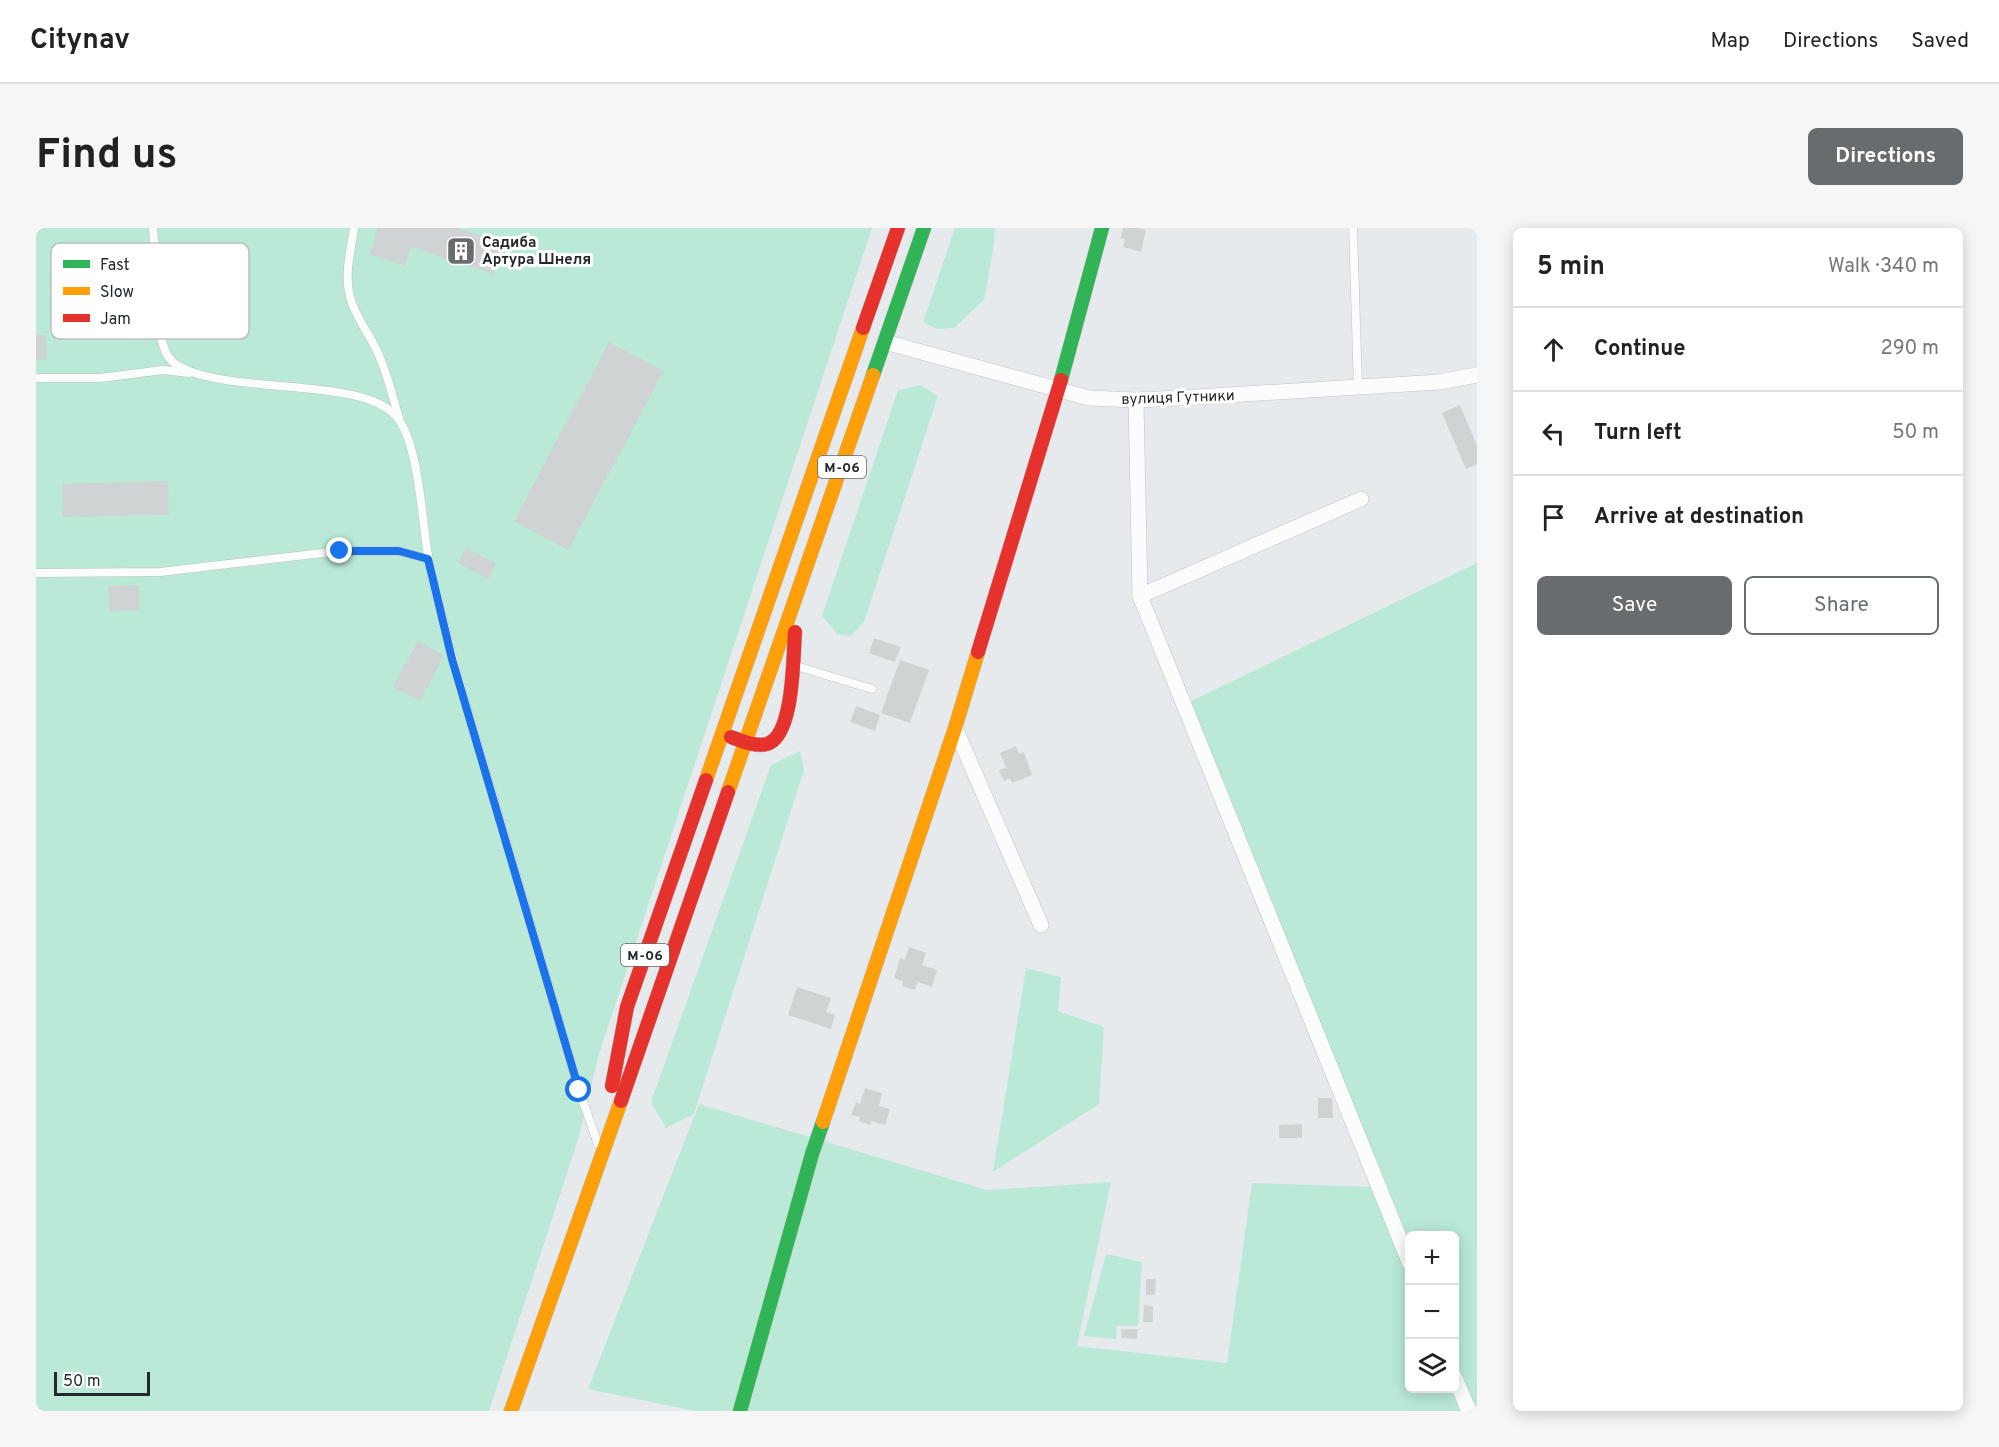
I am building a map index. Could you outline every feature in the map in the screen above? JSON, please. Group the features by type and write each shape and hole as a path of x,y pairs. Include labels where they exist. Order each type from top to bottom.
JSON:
{"main road":[{"name":"М-06","path":"592,1185 627,1007 898,228"},
{"name":"М-06","path":"511,1411 592,1185 924,228"},
{"path":"740,1411 812,1154 955,728 1058,390 1102,228"},
{"path":"721,733 761,745 773,742 785,727 798,593"}],"street":[{"name":"вулиця Гутники","path":"885,342 1089,398 1136,400 1358,387 1439,382 1477,375"},
{"path":"1136,400 1140,596 1405,1252"},
{"path":"1140,596 1361,499"},
{"path":"955,728 1041,925"},
{"path":"1459,1386 1469,1411"}],"lane":[{"path":"153,228 154,243"},
{"path":"354,228 347,275 349,297 378,353 406,434 417,477 428,559 456,670 579,1090 599,1148"},
{"path":"1353,228 1358,387"},
{"path":"160,339 166,353 173,362 202,375"},
{"path":"36,378 100,378 163,370 341,393 370,399 388,408 399,419"},
{"path":"36,573 160,572 340,551 399,551 428,559"},
{"path":"792,665 872,689"}],"green space":[{"path":"36,228 872,228 599,1054 578,1140 489,1411 36,1411"},
{"path":"955,228 995,228 994,245 984,300 954,328 937,329 923,322"},
{"path":"920,385 938,396 864,622 851,636 837,634 822,616 898,390"},
{"path":"1477,563 1477,1411 1472,1411 1459,1378 1459,1231 1405,1231 1405,1246 1187,703"},
{"path":"800,751 804,770 694,1114 666,1128 651,1102 771,765"},
{"path":"1026,968 1061,977 1058,1011 1104,1027 1099,1104 993,1172"},
{"path":"699,1104 987,1190 1111,1182 1077,1346 1227,1363 1252,1183 1373,1187 1405,1266 1405,1393 1456,1393 1465,1411 695,1411 588,1389"},
{"path":"1106,1254 1142,1262 1138,1326 1117,1326 1116,1339 1084,1336"}],"building":[{"name":"Садиба Артура Шнеля","path":"378,228 458,228 503,243 493,274 411,247 405,266 369,254"},
{"path":"1123,228 1146,230 1141,252 1123,247 1125,239 1121,238"},
{"path":"36,335 46,335 47,359 36,360"},
{"path":"609,342 664,371 568,550 514,521"},
{"path":"1460,405 1477,446 1477,464 1466,469 1442,413"},
{"path":"168,481 169,515 63,517 62,484"},
{"path":"466,548 496,564 488,579 458,563"},
{"path":"139,585 140,610 109,611 108,586"},
{"path":"874,638 901,647 895,662 869,653"},
{"path":"418,641 444,655 420,701 393,687"},
{"path":"900,660 929,670 910,723 881,713"},
{"path":"856,706 880,715 875,731 850,722"},
{"path":"1016,746 1019,754 1024,752 1032,775 1012,783 1010,778 1004,781 999,770 1006,768 1000,753"},
{"path":"909,947 926,953 922,965 937,970 932,987 918,982 915,990 902,986 903,981 894,978 900,958 905,960"},
{"path":"797,987 831,998 826,1012 835,1015 831,1029 788,1015"},
{"path":"865,1088 882,1093 879,1106 890,1109 885,1125 871,1121 870,1125 859,1121 860,1117 851,1115 856,1102 860,1104"},
{"path":"1318,1098 1332,1098 1333,1118 1318,1118"},
{"path":"1302,1124 1302,1138 1279,1138 1279,1125"},
{"path":"1146,1279 1156,1279 1155,1295 1146,1295"},
{"path":"1144,1305 1153,1306 1153,1322 1143,1322"},
{"path":"1121,1329 1138,1329 1137,1339 1121,1338"}],"traffic: fast":[{"path":"873,375 924,228"},
{"path":"1061,380 1102,228"},
{"path":"740,1411 823,1122"}],"traffic: slow":[{"path":"706,780 863,328"},
{"path":"728,792 873,375"},
{"path":"823,1122 955,728 978,652"},
{"path":"511,1411 621,1101"}],"traffic: jam":[{"path":"863,328 898,228"},
{"path":"978,652 1061,380"},
{"path":"731,737 758,745 767,744 776,738 787,712 795,632"},
{"path":"612,1086 627,1007 706,780"},
{"path":"621,1101 728,792"}],"place":[{"name":"Садиба Артура Шнеля","path":"461,251"}],"route":[{"path":"340,551 399,551 428,559 452,659 579,1090"}]}
